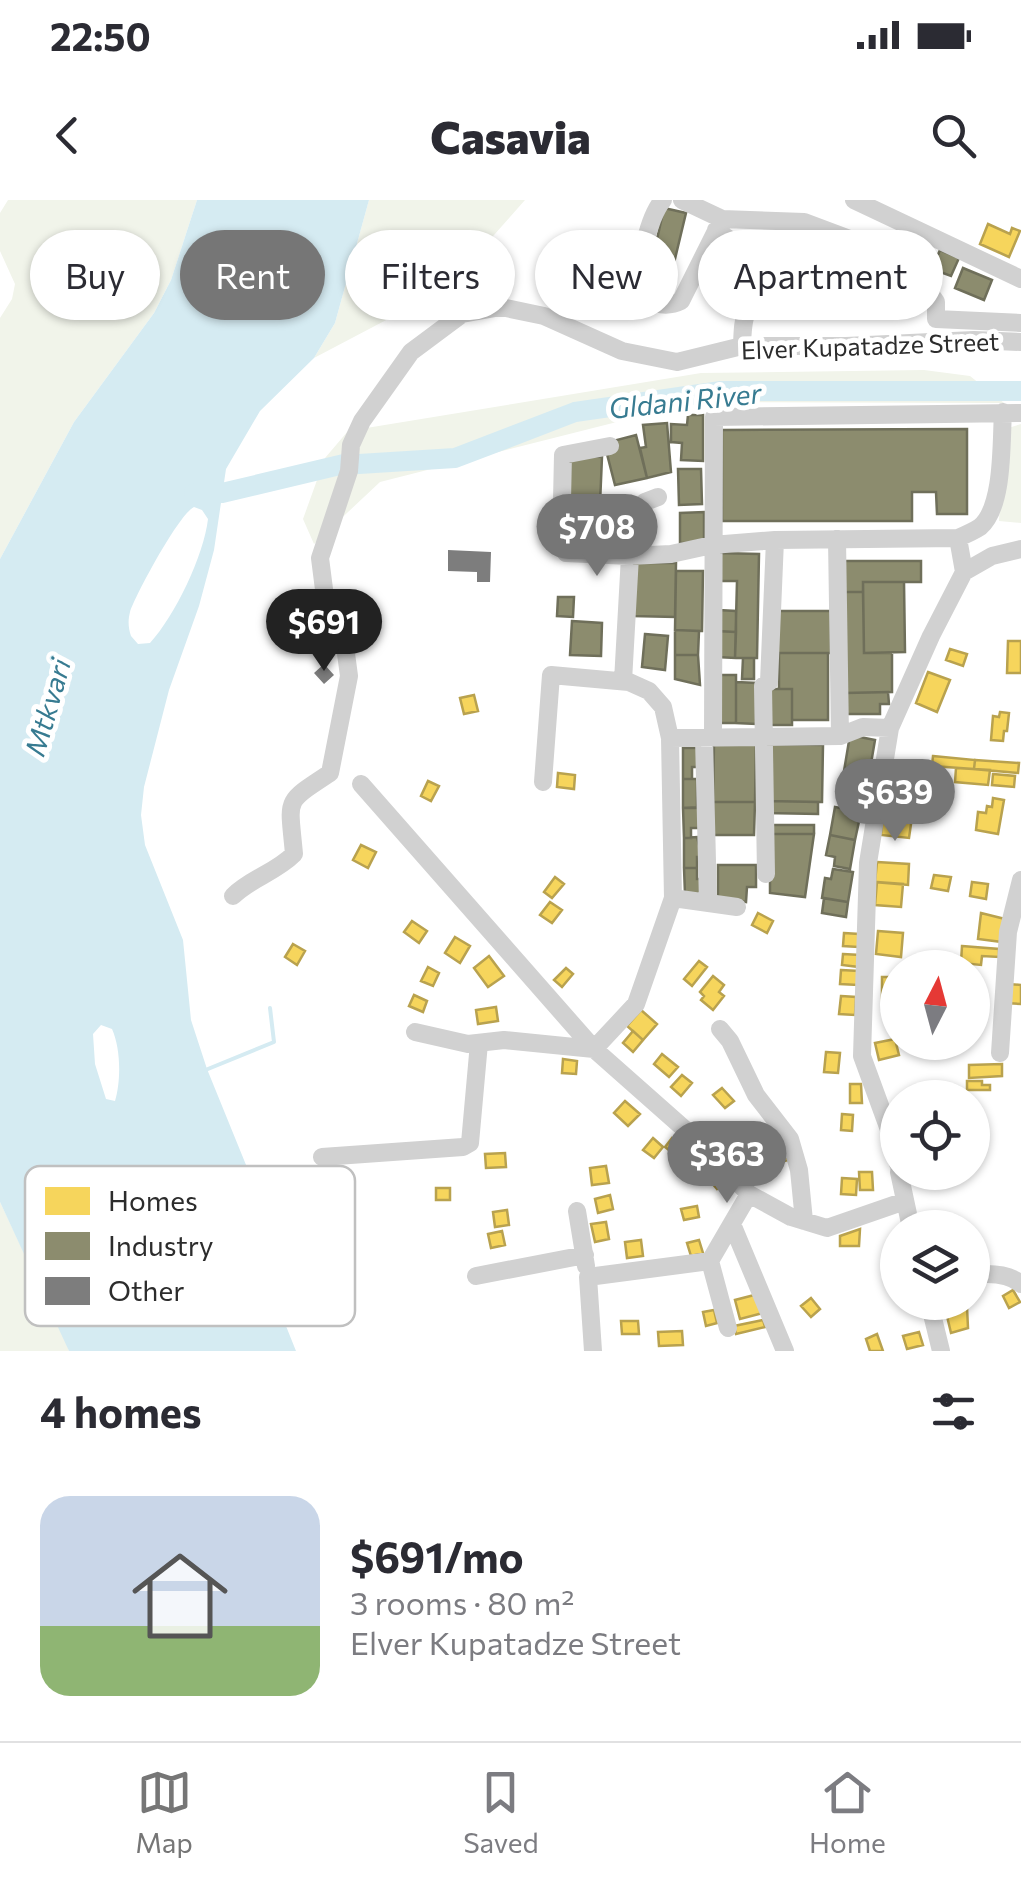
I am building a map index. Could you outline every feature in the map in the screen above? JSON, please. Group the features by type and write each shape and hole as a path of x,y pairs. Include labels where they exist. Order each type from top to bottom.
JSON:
{"street":[{"path":"663,200 654,210 637,284 642,298 655,304 672,306 681,301 719,225"},
{"path":"682,200 719,225 775,276 772,290 746,308 742,317 742,346"},
{"path":"854,200 1021,279"},
{"path":"719,225 804,222 868,246 920,279 936,302 936,319 1021,323"},
{"name":"Elver Kupatadze Street","path":"233,896 244,885 281,867 294,854 290,809 296,793 330,773 350,676 345,646 326,605 320,558 348,471 351,446 362,420 411,352 462,314 501,308 544,316 622,352 677,362 742,346 1021,342"},
{"path":"610,446 563,454 561,546 566,553 630,556 670,554 712,545 776,540 958,538 981,526 991,512 1012,412 714,418 712,545 709,738 708,903"},
{"path":"623,682 630,556 645,502 658,496"},
{"path":"958,538 964,572"},
{"path":"766,874 764,686 770,682 776,540"},
{"path":"837,540 840,736"},
{"path":"880,1105 862,1056 868,863 890,728 964,572 992,556 1021,549"},
{"path":"543,782 552,675 623,682 649,691 663,707 670,738 673,898 636,1004 594,1049"},
{"path":"670,738 840,736 863,727 890,728"},
{"path":"361,784 594,1049 698,1141 749,1194 827,1228 906,1201"},
{"path":"1000,1053 1008,932 1021,880"},
{"path":"673,898 737,908"},
{"path":"720,1028 756,1096 790,1139 804,1221"},
{"path":"415,1032 468,1044 504,1040 594,1049"},
{"path":"322,1156 463,1148 470,1143 479,1043"},
{"path":"903,1190 908,1210"},
{"path":"728,1328 710,1261 749,1194"},
{"path":"577,1211 594,1351"},
{"path":"732,1224 785,1351"},
{"path":"476,1276 584,1256"},
{"path":"588,1277 710,1261"},
{"path":"990,1272 1021,1284"},
{"path":"933,1320 941,1351"}],"shaded area":[{"path":"8,200 197,200 187,230 180,230 180,252 160,301 160,230 30,230 30,320 149,320 74,422 0,559 0,318 12,299 15,284 0,251 0,213"},
{"path":"369,200 525,200 498,230 361,230"},
{"path":"345,287 345,320 386,320 314,358 335,323"},
{"path":"924,370 970,376 1004,403 696,402 380,482 314,544 303,519 325,458 348,431 701,373"},
{"path":"1021,424 1021,523 999,521 1005,429"},
{"path":"0,1202 25,1255 25,1326 59,1326 69,1351 0,1351"}],"water":[{"name":"Mtkvari","path":"197,200 369,200 361,230 345,230 345,287 335,323 314,358 260,411 226,469 214,550 169,690 144,787 141,815 145,845 183,940 191,1020 246,1166 25,1166 25,1256 0,1202 0,559 74,422 149,320 160,320 160,301 180,252 180,320 325,320 325,230 187,230","holes":["194,507 208,519 194,567 178,601 150,643 138,644 130,633 130,612 149,573 187,513","101,1025 112,1029 119,1065 115,1101 106,1099 95,1064 93,1034"]},
{"path":"57,1326 286,1326 296,1351 69,1351"}],"building: Homes":[{"path":"988,224 1010,234 1012,228 1020,231 1009,257 980,244"},
{"path":"1008,641 1021,641 1021,673 1007,673"},
{"path":"950,649 967,654 963,666 946,660"},
{"path":"928,672 950,680 937,712 916,703"},
{"path":"474,695 478,711 464,714 460,698"},
{"path":"1000,712 1009,713 1007,731 1003,741 991,740 993,716 999,717"},
{"path":"933,756 975,760 974,769 932,766"},
{"path":"975,760 1019,763 1018,773 974,769"},
{"path":"956,768 990,770 988,785 955,782"},
{"path":"558,773 575,775 574,789 557,787"},
{"path":"993,774 1015,776 1014,787 992,785"},
{"path":"428,781 439,786 431,801 421,796"},
{"path":"993,798 1004,800 998,834 976,830 978,812 986,813"},
{"path":"883,814 912,817 909,838 881,835"},
{"path":"361,845 376,852 368,868 353,860"},
{"path":"877,862 909,864 908,885 875,882"},
{"path":"934,875 951,877 948,891 931,888"},
{"path":"555,877 564,884 552,898 544,892"},
{"path":"877,882 903,884 901,907 875,905"},
{"path":"972,882 988,884 986,899 970,896"},
{"path":"550,902 562,910 552,923 540,915"},
{"path":"758,913 773,921 767,933 752,925"},
{"path":"981,913 1005,919 1002,942 978,939"},
{"path":"412,921 427,931 419,943 404,932"},
{"path":"878,931 903,933 902,950 880,950 880,954 876,954"},
{"path":"844,933 859,934 858,947 843,946"},
{"path":"455,937 470,946 460,963 445,953"},
{"path":"293,944 305,951 297,965 285,957"},
{"path":"962,946 999,949 999,957 990,956 990,950 962,950"},
{"path":"843,954 860,955 859,967 842,965"},
{"path":"489,956 504,976 488,987 474,968"},
{"path":"699,961 707,967 692,986 684,979"},
{"path":"428,967 439,973 433,986 421,981"},
{"path":"566,968 573,974 562,987 554,980"},
{"path":"841,970 859,971 858,985 840,984"},
{"path":"713,976 724,985 719,992 724,996 713,1010 701,1000 704,996 700,992"},
{"path":"1008,984 1021,985 1021,1004 1006,1003"},
{"path":"414,995 427,1001 423,1012 409,1006"},
{"path":"841,996 856,997 855,1015 839,1014"},
{"path":"496,1007 498,1021 478,1024 476,1010"},
{"path":"641,1010 657,1024 643,1040 627,1026"},
{"path":"633,1031 643,1040 633,1052 623,1043"},
{"path":"826,1052 840,1053 838,1073 824,1072"},
{"path":"662,1054 678,1067 669,1077 654,1064"},
{"path":"563,1059 577,1061 576,1074 562,1073"},
{"path":"1002,1064 1002,1076 969,1078 969,1065"},
{"path":"682,1075 692,1083 681,1096 671,1087"},
{"path":"850,1084 861,1084 862,1103 850,1103"},
{"path":"722,1088 734,1101 725,1108 713,1095"},
{"path":"625,1101 640,1114 628,1126 614,1113"},
{"path":"842,1114 853,1115 852,1131 841,1130"},
{"path":"780,1136 788,1160 772,1165 764,1142"},
{"path":"653,1138 663,1147 654,1158 643,1150"},
{"path":"672,1138 685,1149 678,1157 665,1147"},
{"path":"505,1153 506,1167 486,1168 485,1154"},
{"path":"708,1160 726,1181 717,1189 699,1168"},
{"path":"606,1166 609,1183 592,1185 590,1168"},
{"path":"859,1172 872,1172 873,1190 860,1190"},
{"path":"842,1178 857,1179 856,1195 841,1194"},
{"path":"436,1188 450,1188 450,1200 436,1200"},
{"path":"610,1195 613,1209 598,1213 595,1199"},
{"path":"697,1206 699,1217 684,1220 681,1209"},
{"path":"507,1210 509,1225 495,1227 493,1212"},
{"path":"606,1222 609,1239 595,1242 591,1224"},
{"path":"860,1229 859,1246 840,1246 840,1236"},
{"path":"502,1231 505,1245 491,1248 488,1234"},
{"path":"641,1240 643,1256 627,1258 625,1242"},
{"path":"699,1240 703,1253 691,1256 687,1243"},
{"path":"1013,1290 1020,1302 1009,1308 1003,1296"},
{"path":"758,1294 763,1313 740,1319 735,1300"},
{"path":"811,1298 820,1309 811,1317 801,1306"},
{"path":"714,1310 717,1323 706,1326 703,1312"},
{"path":"763,1320 765,1327 736,1334 734,1326"},
{"path":"948,1320 968,1320 968,1328 951,1333"},
{"path":"621,1321 638,1321 639,1334 622,1334"},
{"path":"682,1331 683,1345 659,1346 658,1332"},
{"path":"919,1332 923,1345 907,1349 903,1336"},
{"path":"877,1334 883,1351 870,1351 866,1339"}],"building: Industry":[{"path":"664,208 686,213 678,246 678,230 659,230"},
{"path":"943,251 959,258 951,276 943,273"},
{"path":"963,268 992,280 984,300 955,288"},
{"path":"688,415 703,415 703,461 681,460 682,443 671,442 671,424 687,425"},
{"path":"667,423 671,472 647,478 640,448 646,447 643,425"},
{"path":"967,429 967,514 937,514 936,492 912,492 912,521 722,521 722,430"},
{"path":"636,435 647,478 615,485 607,454 613,441"},
{"path":"570,455 602,457 600,504 568,503"},
{"path":"678,469 701,469 702,504 679,505"},
{"path":"568,503 611,505 610,543 566,541"},
{"path":"704,512 704,543 680,543 680,513"},
{"path":"717,553 759,554 757,658 735,658 737,581 716,581"},
{"path":"844,561 921,561 921,582 863,582 863,592 845,592"},
{"path":"634,563 676,563 675,617 633,616"},
{"path":"676,571 703,571 702,631 675,630"},
{"path":"863,582 904,582 905,652 864,653"},
{"path":"845,592 863,592 864,653 892,653 892,692 846,693"},
{"path":"558,597 574,597 573,617 557,616"},
{"path":"718,610 736,611 736,632 717,631"},
{"path":"777,611 831,611 831,653 777,653"},
{"path":"572,621 602,623 601,656 570,655"},
{"path":"675,630 699,631 698,655 675,655"},
{"path":"715,631 736,632 735,658 717,657"},
{"path":"645,634 668,636 665,670 642,667"},
{"path":"779,653 828,653 828,720 792,720 792,689 779,689"},
{"path":"675,655 698,655 700,685 675,679"},
{"path":"743,658 754,658 754,679 742,679"},
{"path":"716,675 736,675 736,723 716,723"},
{"path":"736,682 757,683 756,724 736,723"},
{"path":"769,689 792,689 792,725 769,725"},
{"path":"888,692 889,704 880,704 880,714 846,714 846,693"},
{"path":"850,735 875,740 868,781 843,777"},
{"path":"714,742 756,742 755,802 713,802"},
{"path":"768,744 823,745 822,802 767,801"},
{"path":"683,748 700,748 700,767 692,767 692,779 683,779"},
{"path":"843,777 868,781 864,805 839,800"},
{"path":"683,779 697,779 697,808 683,808"},
{"path":"767,801 818,802 818,814 766,813"},
{"path":"713,802 755,802 754,835 713,835"},
{"path":"701,807 702,828 691,828 691,838 684,838 683,808"},
{"path":"835,807 861,812 855,840 830,835"},
{"path":"770,825 814,825 814,834 770,834"},
{"path":"770,834 814,834 805,897 770,893"},
{"path":"830,835 855,840 850,869 834,866 835,857 826,855"},
{"path":"697,837 702,857 697,857 697,868 684,868 684,838"},
{"path":"718,865 756,865 756,887 747,887 746,902 718,897"},
{"path":"684,868 697,868 702,894 685,894"},
{"path":"833,869 853,872 848,902 822,898 825,878 831,879"},
{"path":"824,898 848,902 846,917 822,913"}],"building: Other":[{"path":"448,550 491,552 490,582 477,582 477,572 448,571"},
{"path":"324,664 334,675 324,684 314,673"}],"waterway":[{"name":"Gldani River","path":"359,464 455,458 575,412 721,391 1021,391"},
{"name":"Gldani River","path":"194,493 222,493 344,464"},
{"path":"203,1071 274,1042 270,1008"}]}
